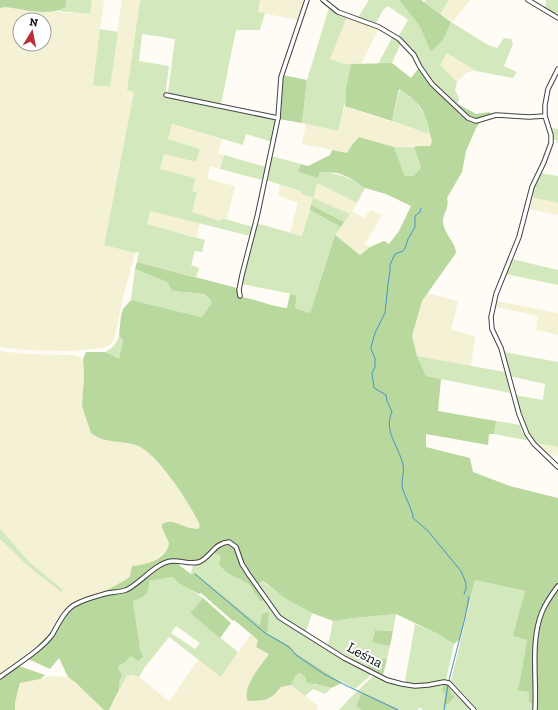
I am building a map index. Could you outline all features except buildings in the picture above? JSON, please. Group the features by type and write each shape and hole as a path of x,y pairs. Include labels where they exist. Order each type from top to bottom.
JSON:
{"street":[{"path":"240,296 239,290 242,275 278,118 281,77 307,0"},
{"path":"323,0 338,12 380,26 399,39 414,54 420,67 432,84 468,118 476,121 486,116 496,115 529,118 545,116"},
{"path":"528,0 558,18"},
{"path":"558,69 548,89 545,116 551,135 551,143 532,187 519,237 496,294 491,317 492,330 501,348 524,427 534,444 558,467"},
{"path":"166,95 278,118"},
{"name":"Leśna","path":"0,677 44,644 67,612 76,604 106,594 126,590 144,576 172,560 191,564 199,562 206,558 219,544 229,542 236,547 242,564 278,616 344,658 386,680 415,686 444,682 449,683 474,710"},
{"path":"534,710 536,639 538,625 546,604 558,586"}],"shaded area":[{"path":"92,0 104,0 93,84 109,87 122,0 140,0 127,90 134,91 104,245 135,253 114,340 110,345 103,348 72,351 25,350 0,347 0,8 5,7 90,14"},
{"path":"260,0 305,1 298,20 258,12"},
{"path":"449,0 470,0 453,22 440,14"},
{"path":"347,17 379,28 361,64 344,64 330,59"},
{"path":"447,53 476,71 468,72 457,82 440,65"},
{"path":"345,106 429,134 432,141 430,146 394,147 359,137 347,153 302,144 306,124 338,131"},
{"path":"171,124 222,139 218,153 224,155 220,169 210,166 207,179 235,186 227,219 221,218 220,221 192,212 197,193 192,192 160,169 164,154 196,162 200,149 168,139"},
{"path":"317,183 357,203 352,211 364,218 371,210 382,215 365,244 370,247 360,255 335,235 349,214 302,236 290,232 298,203 278,196 280,185 300,191"},
{"path":"531,197 558,203 558,215 528,209"},
{"path":"150,211 200,223 197,237 147,224"},
{"path":"426,293 458,301 451,330 475,336 471,366 417,356 412,336 422,301"},
{"path":"497,301 558,313 558,335 536,330 538,316 496,307"},
{"path":"0,351 26,354 71,355 78,356 83,359 84,376 82,406 94,436 138,446 147,451 171,477 187,501 200,526 198,529 186,527 173,521 162,528 169,543 166,551 150,563 133,566 130,576 127,579 59,620 50,633 39,644 0,674 0,539 29,567 61,591 62,590 29,562 0,528"},
{"path":"536,443 558,447 558,456 547,454"},
{"path":"251,634 258,640 256,647 269,654 247,686 274,695 281,687 291,685 318,706 317,710 109,710 122,683 129,675 139,677 169,701 199,659 221,677"},
{"path":"52,676 68,677 104,710 15,710 15,703 21,683"}],"green space":[{"path":"0,0 66,0 66,7 52,12 28,11 5,7 0,8"},
{"path":"66,0 92,0 90,14 59,11 66,7"},
{"path":"140,0 260,0 258,12 265,13 260,30 236,30 221,104 170,94 168,92 175,39 142,34 139,61 169,66 165,97 276,120 272,142 246,134 243,145 172,124 168,139 200,149 196,162 164,154 160,169 195,178 192,191 197,193 192,212 220,221 221,218 253,227 250,236 150,211 147,224 205,240 202,252 195,251 191,265 199,268 196,277 137,262 139,251 135,253 104,245 134,92 127,90"},
{"path":"369,0 399,0 419,25 431,52 443,40 451,22 488,45 497,48 504,38 511,39 513,44 504,66 517,72 513,78 476,71 447,53 440,65 457,82 455,90 459,98 458,104 454,105 430,84 412,48 398,37 408,20 388,6 383,10 376,23 358,17"},
{"path":"399,0 421,0 451,22 443,40 431,52 419,25"},
{"path":"426,0 449,0 440,14 424,2"},
{"path":"546,0 558,0 558,13 552,13 545,9"},
{"path":"329,8 347,17 330,59 344,64 351,64 346,98 338,131 302,123 307,80"},
{"path":"100,29 118,32 110,87 93,85"},
{"path":"393,36 401,43 392,63 378,64"},
{"path":"392,63 411,78 419,68 454,104 458,104 476,114 490,112 491,117 480,122 476,128 466,151 462,172 447,198 448,205 443,223 456,249 456,253 422,301 412,336 417,356 426,376 441,379 438,411 496,421 494,434 489,434 488,445 426,434 426,447 470,458 473,472 510,486 558,498 558,710 537,710 537,705 529,702 529,692 517,690 527,640 513,636 525,591 475,580 460,639 454,644 438,634 396,614 333,621 312,613 286,599 263,581 258,584 250,575 240,555 229,541 224,541 219,542 205,556 197,561 189,562 177,559 179,565 191,574 195,573 260,626 262,614 269,612 267,633 290,646 297,654 342,683 331,688 309,683 306,682 306,678 300,673 296,675 291,685 281,687 274,695 265,700 248,701 247,689 249,683 269,654 256,647 258,640 234,620 233,621 201,593 199,594 179,583 173,577 149,581 146,594 133,601 140,649 143,657 138,661 131,656 125,663 119,665 118,669 122,674 119,690 109,710 104,710 68,677 59,658 50,669 28,659 41,650 39,644 50,633 69,608 100,594 127,579 130,576 132,566 149,563 164,553 169,543 162,528 162,524 171,522 198,529 200,526 190,506 174,482 155,459 146,451 132,444 102,439 91,433 82,406 84,376 83,359 86,352 105,352 119,359 123,341 119,335 121,316 123,309 131,300 201,317 212,302 205,294 172,291 167,282 135,269 137,262 237,288 239,297 281,307 287,308 290,294 297,295 295,308 310,313 335,235 360,255 370,247 384,241 389,244 399,231 411,206 386,194 365,188 350,178 338,173 320,172 318,178 298,172 301,164 308,166 330,155 332,150 347,153 359,137 394,147 405,176 414,176 421,167 414,147 430,146 432,141 426,119 421,108 415,101 399,89 392,121 345,106 346,89 351,64"},
{"path":"283,75 307,80 302,123 279,119"},
{"path":"400,89 416,102 425,115 429,134 392,121"},
{"path":"551,128 558,129 558,143 556,143 557,140 554,140"},
{"path":"394,147 414,147 421,167 414,176 405,176"},
{"path":"224,155 266,167 262,180 220,169"},
{"path":"271,156 301,164 298,172 318,178 320,172 339,175 348,178 365,188 357,203 317,183 313,198 302,194 300,191 266,180"},
{"path":"539,173 558,176 558,203 531,197"},
{"path":"313,198 350,214 344,222 311,205"},
{"path":"311,205 344,222 341,227 310,210"},
{"path":"310,210 341,227 335,235 310,313 295,308 297,295 242,284 256,223 302,236"},
{"path":"512,259 558,270 558,285 506,274"},
{"path":"135,269 167,282 172,291 205,294 212,302 201,317 131,300"},
{"path":"119,335 123,341 119,360 105,352 114,345"},
{"path":"504,352 558,362 558,447 536,443 528,432 515,395 543,400 545,384 509,376"},
{"path":"417,356 505,372 510,393 426,376"},
{"path":"496,421 520,425 522,432 530,441 494,434"},
{"path":"0,528 29,562 63,590 61,592 29,567 0,539"},
{"path":"229,544 234,548 240,564 265,600 260,601 249,584 229,574 219,565 221,556 213,553 220,546"},
{"path":"213,553 221,556 240,580 249,584 252,589 265,600 272,611 285,623 328,650 370,673 370,676 355,689 325,673 297,654 290,646 267,633 195,573 191,574 194,565 200,563"},
{"path":"173,577 203,598 190,613 238,652 221,677 169,637 139,677 132,675 127,676 119,690 122,674 118,669 119,665 125,663 131,656 142,657 133,601 149,581","holes":["176,626 200,643 195,649 171,633"]},
{"path":"475,580 525,591 514,636 527,640 517,689 529,692 534,703 533,710 478,710 451,681"},
{"path":"262,581 286,599 312,613 306,632 279,615 258,584"},
{"path":"203,598 231,623 220,638 190,613"},
{"path":"396,614 393,631 375,630 372,641 390,646 387,659 370,658 367,667 328,645 333,621"},
{"path":"415,624 438,634 454,644 446,680 428,684 407,683 405,681"},
{"path":"375,630 393,631 390,646 372,642"},
{"path":"370,658 387,659 383,675 367,667"},
{"path":"19,666 45,675 40,679 20,683 15,703 15,710 0,710 0,680"},
{"path":"300,673 315,685 322,684 331,688 325,694 313,689 305,696 291,685 296,675"},
{"path":"373,676 397,685 409,687 426,687 444,684 442,691 445,694 443,705 451,693 449,685 472,710 423,710 419,707 418,710 400,710 365,693 356,706 361,710 339,710"},
{"path":"444,684 449,685 451,693 455,696 449,703 443,706 445,694 442,691"},
{"path":"362,692 400,710 361,710 356,706"}],"waterway":[{"path":"421,208 420,212 415,216 415,227 405,248 403,251 395,254 390,265 385,313 375,333 371,347 375,358 375,367 372,373 374,388 386,395 392,412 389,426 390,432 403,465 402,487 413,518 428,531 461,571 466,583 464,594"},
{"path":"195,574 265,633 289,647 296,655 324,674 398,710"},
{"path":"449,680 469,597"},
{"path":"444,710 448,685"}]}
